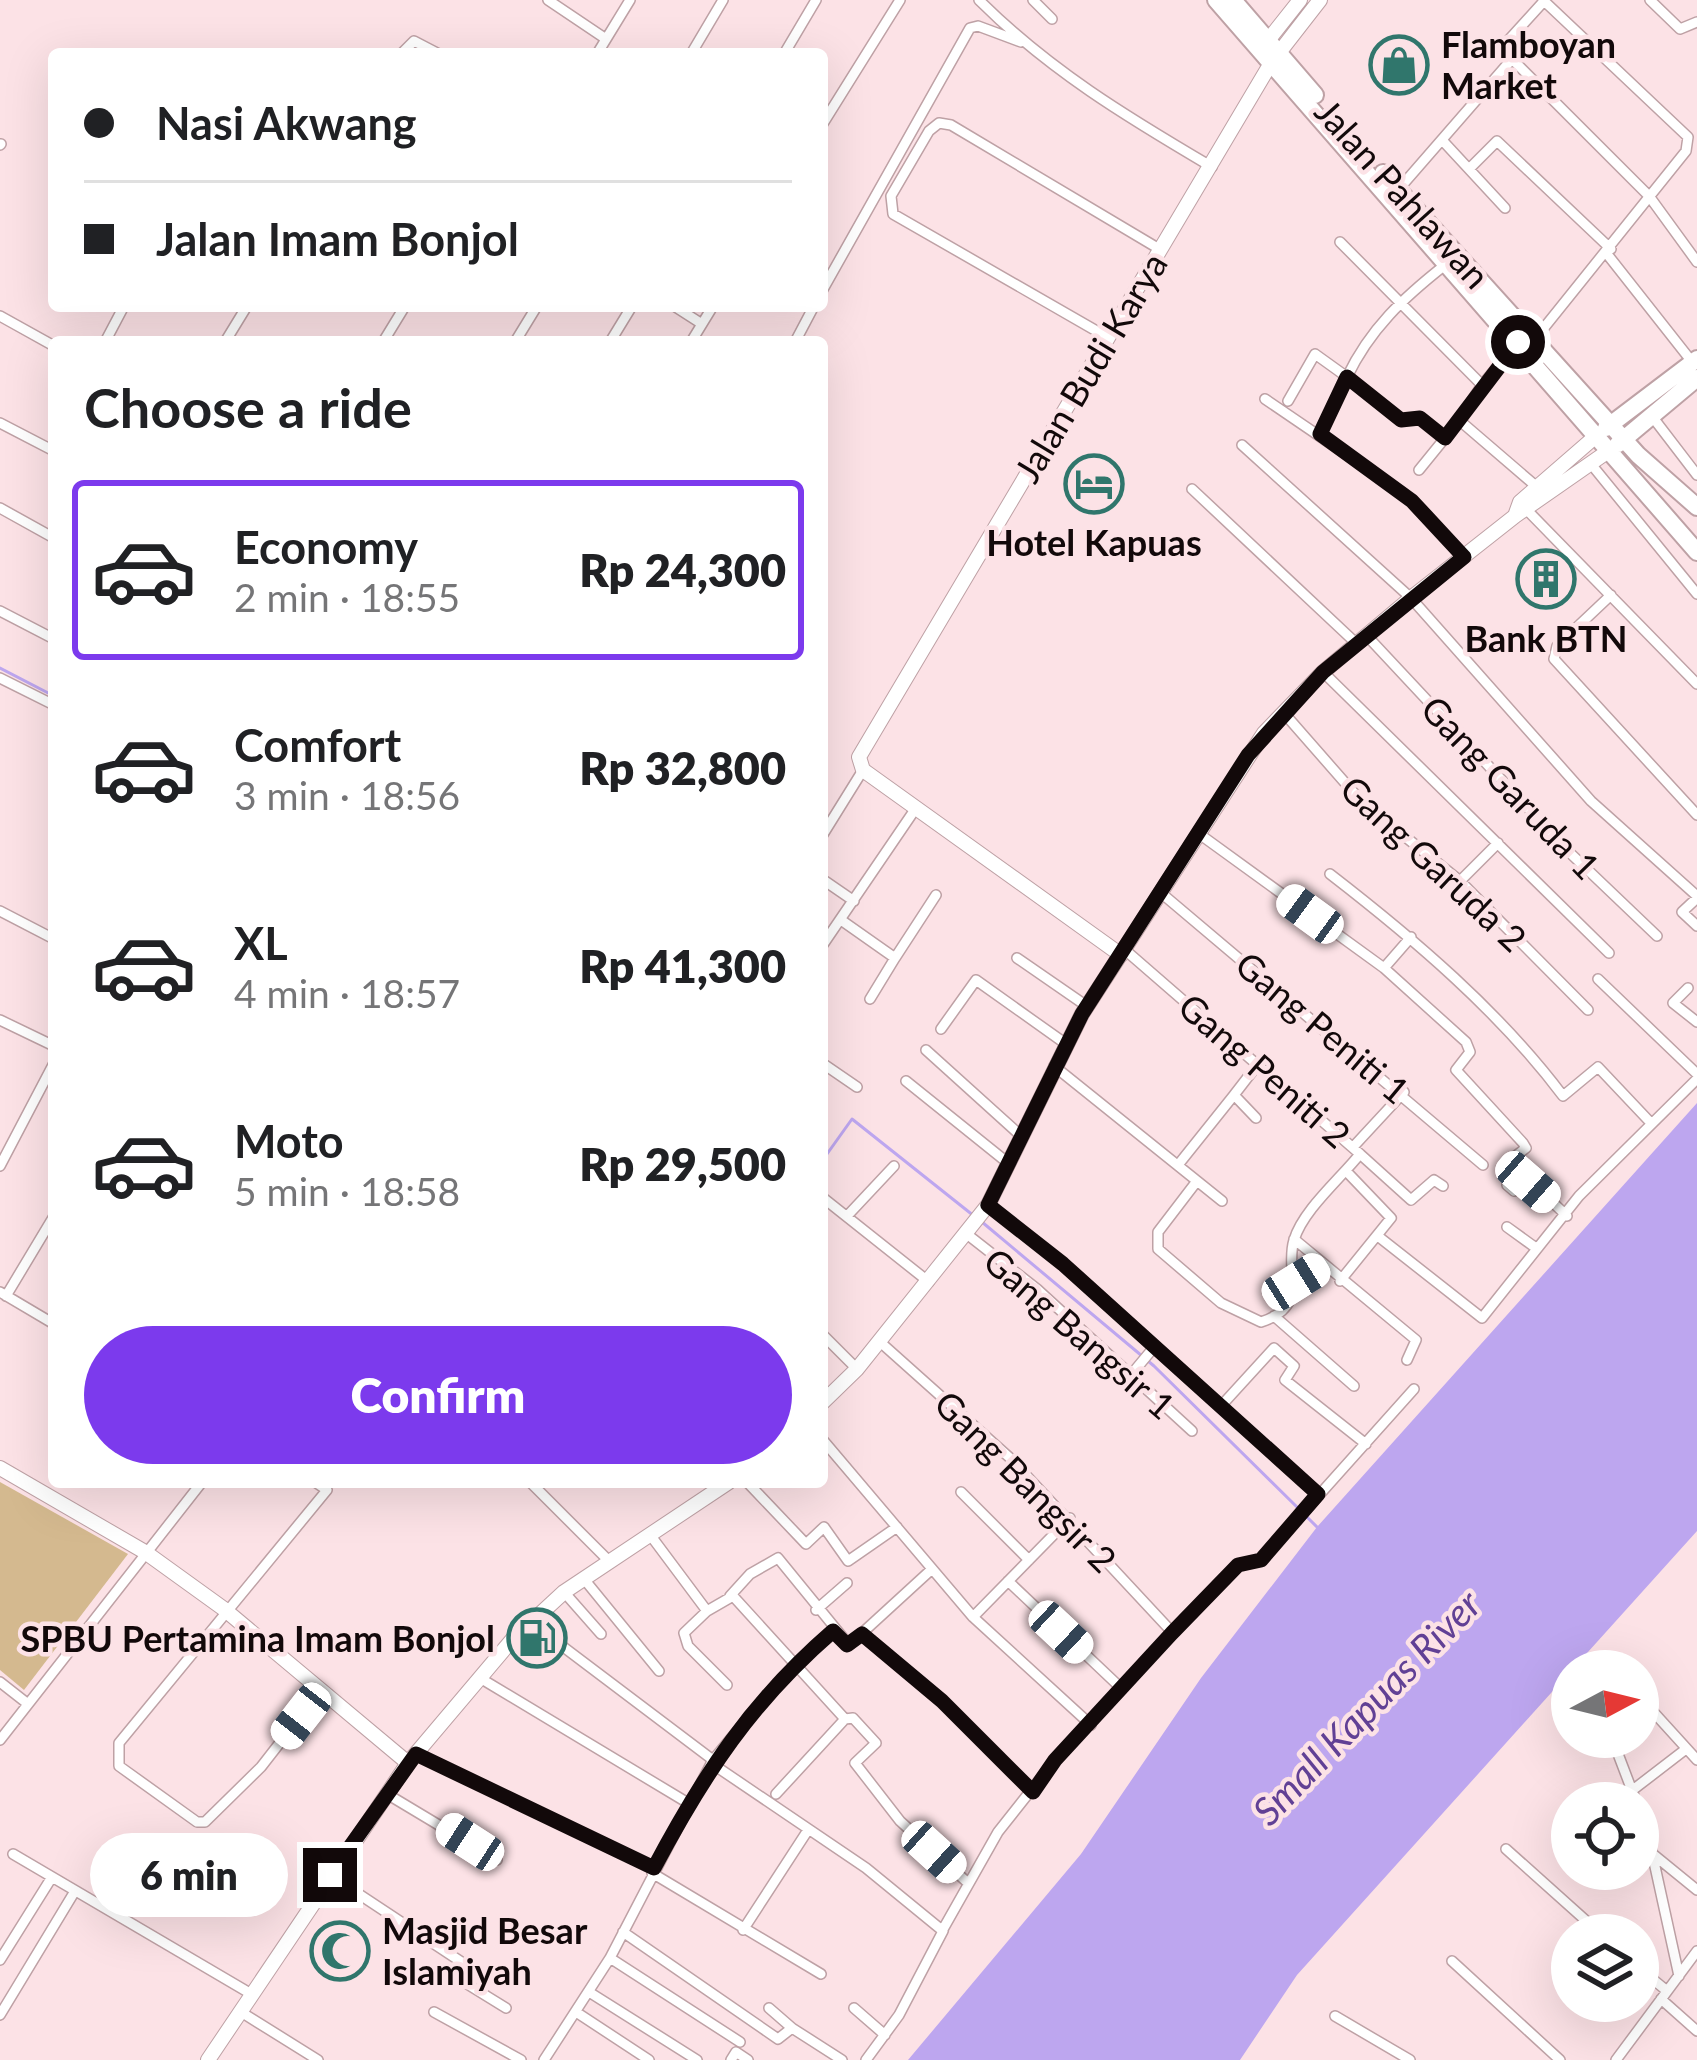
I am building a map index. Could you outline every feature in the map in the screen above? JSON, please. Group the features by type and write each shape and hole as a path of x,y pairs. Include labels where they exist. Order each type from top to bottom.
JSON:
{"highway":[{"path":"1216,0 1270,51"},
{"path":"1233,0 1270,51"},
{"name":"Jalan Pahlawan","path":"1270,51 1527,340 1607,452 1697,552"},
{"name":"Jalan Pahlawan","path":"1270,51 1448,262 1697,507"},
{"path":"1607,452 1651,415 1696,367"},
{"path":"1596,436 1696,367"}],"main road":[{"path":"1270,51 1300,0"},
{"path":"1270,51 1320,0"},
{"name":"Jalan Budi Karya","path":"863,770 859,759 863,744 1213,168 1270,51"},
{"path":"1521,510 1537,487 1596,436"},
{"path":"828,1397 857,1370 987,1206 1054,1066 1088,1007 1248,755 1283,712 1411,598 1521,510 1607,452"},
{"path":"863,770 1123,952"},
{"path":"0,1468 146,1552 412,1759"},
{"path":"208,2060 412,1759 529,1621 564,1592 720,1488"}],"street":[{"path":"548,0 606,39"},
{"path":"601,48 630,0"},
{"path":"695,48 723,0"},
{"path":"788,48 817,0"},
{"path":"828,115 900,0"},
{"path":"979,0 1021,42 1090,95 1213,168"},
{"path":"1033,0 1052,19"},
{"path":"1418,470 1482,385 1609,251 1648,196 1686,151 1693,133 1544,0 1504,44 1512,58 1648,196 1697,262"},
{"path":"1650,0 1680,29 1697,22"},
{"path":"828,280 970,28 978,26 1021,42"},
{"path":"405,48 421,41 431,48"},
{"path":"1398,190 1512,58"},
{"path":"1107,337 893,214 891,196 929,131 939,123 951,125 1161,250"},
{"path":"1442,140 1504,208"},
{"path":"1468,169 1497,141 1609,251 1696,367"},
{"path":"1340,242 1482,385"},
{"path":"1320,434 1363,344 1400,301 1448,262"},
{"path":"683,312 702,324"},
{"path":"695,336 709,312"},
{"path":"0,316 48,343"},
{"path":"1288,401 1315,354 1401,420 1420,418 1445,438"},
{"path":"1264,399 1412,501 1464,557"},
{"path":"1651,415 1697,475"},
{"path":"1460,420 1537,487"},
{"path":"0,423 48,449"},
{"path":"1242,445 1411,598 1591,801 1697,897 1682,912 1697,926"},
{"path":"1592,464 1697,594"},
{"name":"Gang Garuda 1","path":"1192,489 1363,641 1657,935"},
{"path":"0,508 48,535"},
{"path":"1521,510 1697,684"},
{"path":"1611,595 1558,646 1554,659 1697,815"},
{"path":"0,611 48,636"},
{"path":"1323,672 1610,953"},
{"path":"0,678 48,702"},
{"name":"Gang Garuda 2","path":"1283,712 1361,801 1460,881 1588,1010"},
{"path":"828,826 863,770"},
{"path":"828,938 916,808"},
{"path":"1198,833 1384,968 1466,1042 1470,1052 1456,1070 1526,1148 1509,1161 1567,1216"},
{"path":"1460,881 1498,843"},
{"path":"1330,874 1411,938 1516,1042 1562,1096 1598,1067 1650,1123"},
{"path":"828,883 854,901"},
{"name":"Gang Peniti 1","path":"1160,892 1404,1092 1483,1165"},
{"path":"870,999 936,895"},
{"path":"0,911 48,936"},
{"path":"841,920 895,958"},
{"path":"1384,968 1411,938"},
{"name":"Gang Peniti 2","path":"1123,952 1357,1150 1294,1239"},
{"path":"1017,958 1088,1007"},
{"path":"1379,1237 1482,1318 1579,1196 1697,1076 1598,979"},
{"path":"940,1029 976,980 1066,1044"},
{"path":"1688,988 1673,1003 1697,1022"},
{"path":"0,1020 48,1043"},
{"path":"926,1050 1021,1136"},
{"path":"1178,1165 1258,1064"},
{"path":"1054,1066 1222,1201"},
{"path":"828,1067 857,1087"},
{"path":"0,1166 48,1075"},
{"path":"906,1082 1007,1163"},
{"path":"1404,1092 1357,1150 1411,1200 1434,1180 1442,1186"},
{"path":"1234,1095 1256,1118"},
{"path":"848,1215 894,1166"},
{"path":"1340,1280 1390,1222 1388,1211 1346,1171"},
{"path":"1507,1185 1514,1191 1526,1180"},
{"path":"1197,1181 1160,1228 1158,1249 1243,1318 1261,1322 1274,1316 1296,1282 1323,1266"},
{"path":"828,1201 929,1282"},
{"path":"987,1206 1318,1494"},
{"path":"48,1225 3,1294 48,1320"},
{"path":"1507,1227 1535,1248"},
{"name":"Gang Bangsir 1","path":"969,1233 1192,1431"},
{"path":"1294,1239 1416,1340 1407,1360"},
{"path":"1294,1239 1296,1282"},
{"path":"1274,1316 1354,1386"},
{"path":"828,1340 857,1370"},
{"name":"Gang Bangsir 2","path":"880,1341 1070,1518 1169,1630"},
{"path":"1221,1406 1274,1348 1294,1366 1285,1380 1366,1444"},
{"path":"1132,1374 1152,1350"},
{"path":"866,2060 926,1972 943,1931 998,1832 1169,1630 1238,1565 1261,1560 1414,1388"},
{"path":"828,1445 973,1617 1090,1725"},
{"path":"0,1740 197,1488"},
{"path":"321,1690 261,1767 209,1820 196,1822 124,1771 116,1757 119,1743 224,1609 327,1490 324,1488"},
{"path":"536,1488 610,1562"},
{"path":"753,1488 806,1544 824,1527 848,1561 897,1527"},
{"path":"961,1492 1030,1560"},
{"path":"973,1617 1070,1518"},
{"path":"651,1536 707,1611"},
{"path":"727,1685 684,1638 750,1574 778,1558 847,1645 932,1569"},
{"path":"584,1579 658,1671"},
{"path":"1008,1581 1122,1689"},
{"path":"816,1610 847,1583"},
{"path":"564,1592 601,1634"},
{"path":"730,1596 797,1662 845,1719"},
{"path":"529,1621 712,1761 866,1868 943,1931"},
{"path":"544,2060 610,1958 712,1761 797,1662 833,1631"},
{"path":"862,1634 942,1701 1033,1792"},
{"path":"479,1678 688,1803"},
{"path":"0,1682 28,1704"},
{"path":"776,1794 845,1719 853,1718 876,1743 855,1762 900,1821 968,1883"},
{"path":"1659,1719 1697,1760"},
{"path":"1643,1782 1686,1749"},
{"path":"412,1759 653,1870 743,1930 821,1974"},
{"path":"387,1794 497,1860"},
{"path":"743,1930 808,1829"},
{"path":"1506,1850 1578,1914"},
{"path":"13,1854 253,1995"},
{"path":"1659,1859 1697,1891"},
{"path":"330,1875 463,1963 467,1971 459,1979 506,2008"},
{"path":"0,1960 52,1877"},
{"path":"1659,1879 1679,1976"},
{"path":"0,2015 75,1891"},
{"path":"623,1932 778,2039 792,2028"},
{"path":"610,1958 740,2042"},
{"path":"1616,2060 1695,1958"},
{"path":"1452,1961 1560,2060"},
{"path":"1659,1990 1697,2031"},
{"path":"590,1992 697,2060"},
{"path":"769,2008 818,2048 842,2060"},
{"path":"854,2008 885,2035"},
{"path":"242,2012 318,2060"},
{"path":"434,2012 521,2060"},
{"path":"576,2012 650,2060"},
{"path":"1335,2016 1410,2060"},
{"path":"731,2060 736,2052 748,2060"}],"shaded area":[{"path":"0,1482 128,1554 24,1690 0,1670"}],"water":[{"name":"Small Kapuas River","path":"1697,1103 1697,1531 1590,1650 1551,1650 1551,1693 1297,1975 1240,2060 908,2060 1081,1854 1201,1678 1317,1527"}],"waterway":[{"path":"0,668 48,693"},
{"path":"828,1153 852,1119 974,1216"},
{"path":"982,1222 1154,1366 1299,1509"},
{"path":"1306,1516 1320,1530"}],"place":[{"name":"Flamboyan Market","path":"1399,65"},
{"name":"Hotel Kapuas","path":"1094,484"},
{"name":"Bank BTN","path":"1546,579"},
{"name":"SPBU Pertamina Imam Bonjol","path":"537,1638"},
{"name":"Masjid Besar Islamiyah","path":"340,1951"}],"route":[{"path":"330,1875 416,1754 654,1868 713,1760 777,1683 833,1631 847,1645 862,1634 908,1671 1033,1792 1055,1760 1172,1633 1238,1565 1261,1560 1318,1494 1063,1264 988,1205 1082,1014 1264,733 1323,672 1464,557 1412,501 1320,434 1347,377 1401,420 1420,418 1445,438 1518,342"}]}
